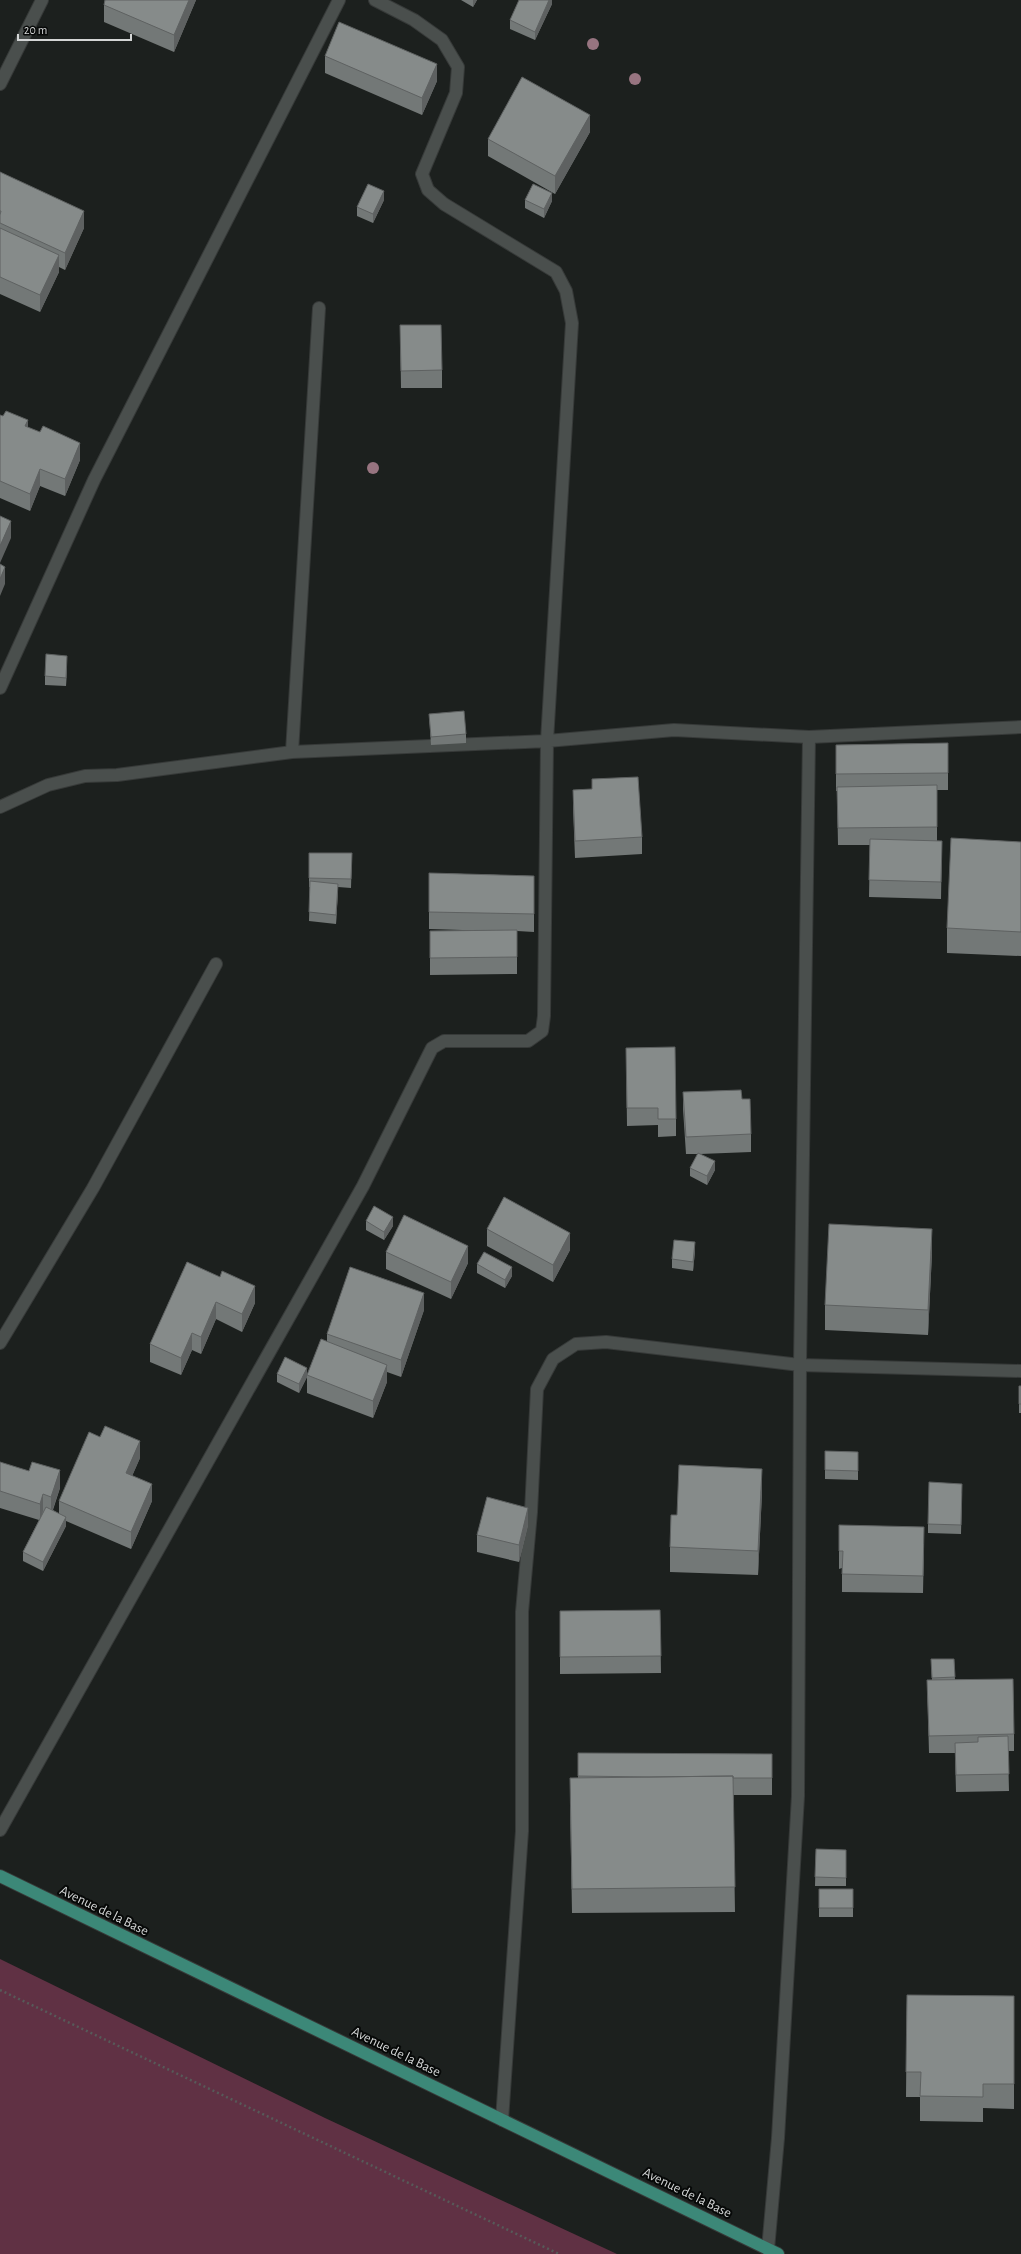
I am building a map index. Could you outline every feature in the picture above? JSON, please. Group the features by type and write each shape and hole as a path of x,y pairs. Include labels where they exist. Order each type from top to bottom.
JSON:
{"main road":[{"name":"Avenue de la Base","path":"0,1876 773,2252"}],"street":[{"path":"0,84 42,0"},
{"path":"0,688 94,480 339,0"},
{"path":"0,1830 363,1186 432,1048 444,1041 528,1041 542,1031 544,1016 547,741 572,323 566,291 556,272 444,204 428,190 422,174 456,93 458,67 442,40 414,20 375,0"},
{"path":"292,752 319,308"},
{"path":"0,807 48,785 85,776 117,775 292,752 547,741 674,730 810,737 1021,727"},
{"path":"773,2252 778,2138 798,1796 800,1365 810,737"},
{"path":"0,1343 93,1188 216,964"},
{"path":"502,2120 522,1831 522,1612 531,1512 537,1388 553,1359 576,1344 606,1342 800,1365 1021,1371"}],"path":[{"path":"0,1990 559,2254"}],"shaded area":[{"path":"0,1959 325,2118 617,2254 0,2254"}],"building":[{"path":"105,0 189,0 174,35 104,5"},
{"path":"519,0 549,0 535,32 510,20"},
{"path":"339,22 437,64 422,98 325,56"},
{"path":"522,77 590,115 555,176 488,139"},
{"path":"0,172 84,211 65,253 0,223"},
{"path":"368,184 384,191 373,214 357,207"},
{"path":"533,184 552,193 544,209 525,200"},
{"path":"0,228 59,255 40,295 0,277"},
{"path":"400,325 441,325 442,370 401,371"},
{"path":"6,411 28,420 25,426 40,432 43,426 80,443 65,479 40,469 30,494 0,481 0,415 3,416"},
{"path":"0,516 11,521 0,546"},
{"path":"0,564 5,567 0,579"},
{"path":"46,654 67,656 66,678 45,676"},
{"path":"464,711 466,734 431,737 429,714"},
{"path":"948,743 948,773 836,774 836,745"},
{"path":"638,777 642,837 575,841 573,790 592,789 592,779"},
{"path":"937,785 937,827 838,828 837,787"},
{"path":"951,838 1021,842 1021,932 947,928"},
{"path":"870,839 942,841 941,882 869,880"},
{"path":"309,853 352,853 351,879 309,878"},
{"path":"429,873 534,876 534,914 429,912"},
{"path":"310,881 338,884 336,915 309,912"},
{"path":"517,930 517,957 430,958 430,931"},
{"path":"675,1047 676,1119 658,1119 658,1108 627,1108 626,1048"},
{"path":"741,1090 742,1099 750,1099 751,1134 686,1137 683,1092"},
{"path":"698,1153 715,1161 707,1176 690,1168"},
{"path":"504,1197 570,1233 553,1265 487,1229"},
{"path":"374,1206 393,1217 384,1232 366,1221"},
{"path":"404,1215 468,1246 451,1282 386,1252"},
{"path":"829,1224 932,1229 928,1310 825,1305"},
{"path":"674,1240 695,1242 693,1262 672,1259"},
{"path":"484,1252 512,1267 505,1280 477,1264"},
{"path":"187,1262 220,1277 222,1271 255,1286 242,1314 216,1302 201,1337 192,1333 181,1358 150,1344"},
{"path":"350,1267 424,1293 401,1360 327,1334"},
{"path":"321,1339 387,1365 373,1401 307,1375"},
{"path":"285,1357 307,1368 299,1384 277,1374"},
{"path":"1019,1386 1021,1386 1021,1404 1019,1404"},
{"path":"105,1426 140,1441 126,1473 152,1484 131,1532 59,1501 89,1432 100,1437"},
{"path":"825,1451 858,1452 858,1471 825,1470"},
{"path":"0,1462 29,1471 32,1462 60,1470 51,1497 43,1494 40,1504 0,1491"},
{"path":"679,1465 762,1469 758,1551 670,1547 671,1515 677,1515"},
{"path":"929,1482 962,1484 961,1525 928,1524"},
{"path":"487,1497 528,1508 519,1545 477,1535"},
{"path":"46,1507 66,1517 43,1562 23,1552"},
{"path":"839,1525 924,1527 923,1576 842,1574 843,1551 839,1551"},
{"path":"660,1610 661,1656 560,1657 560,1611"},
{"path":"931,1659 954,1659 955,1677 932,1678"},
{"path":"1013,1679 1014,1734 929,1736 927,1680"},
{"path":"1008,1736 1009,1774 956,1775 955,1743 978,1742 978,1737"},
{"path":"578,1753 772,1754 772,1778 733,1778 733,1776 578,1776"},
{"path":"733,1776 735,1887 572,1889 570,1778"},
{"path":"816,1849 846,1850 846,1878 815,1877"},
{"path":"819,1889 853,1889 853,1908 819,1908"},
{"path":"907,1995 1014,1996 1014,2084 983,2084 983,2097 920,2096 921,2072 906,2072"}]}
